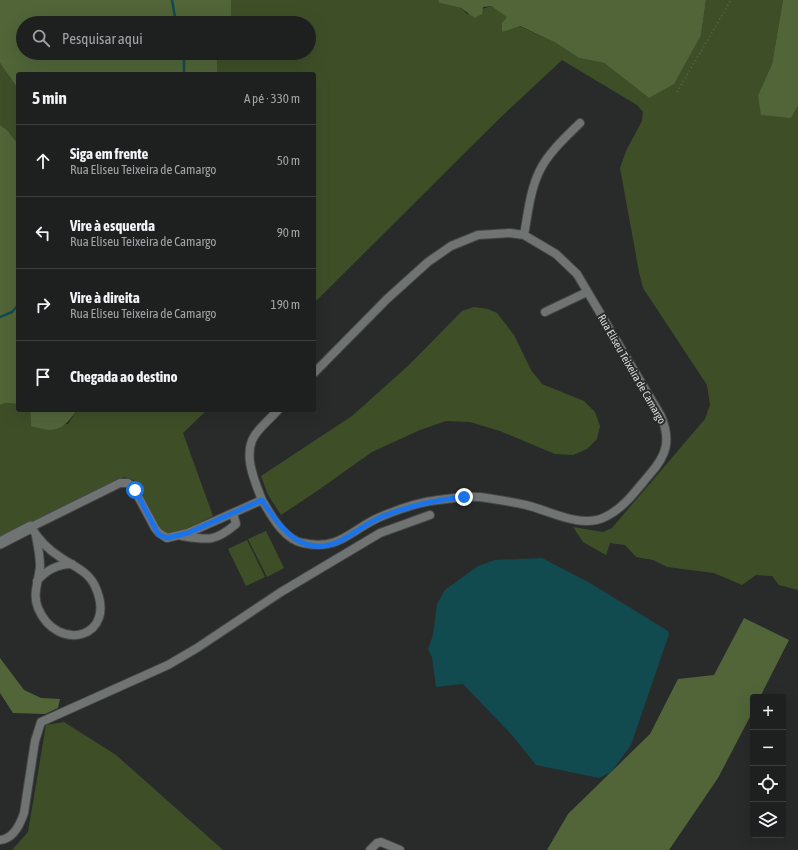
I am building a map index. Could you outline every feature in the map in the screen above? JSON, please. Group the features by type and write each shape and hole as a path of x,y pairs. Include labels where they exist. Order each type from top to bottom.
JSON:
{"street":[{"path":"524,235 531,196 540,169 559,143 580,123"},
{"name":"Rua Eliseu Teixeira de Camargo","path":"276,412 254,436 251,444 251,468 262,500 274,519 294,540 314,545 333,544 380,517 414,505 437,500 485,497 526,505 577,521 587,521 606,517 617,510 658,465 664,455 667,438 666,427 661,416 577,274 556,254 524,235 504,233 478,235 451,246 428,262 388,299 316,371"},
{"path":"545,312 587,292"},
{"path":"0,543 33,531 117,484 124,483 131,485 158,534 167,538 179,536 262,500"},
{"path":"179,536 209,539 223,535 236,524 233,513"},
{"path":"0,840 11,836 21,822 24,813 35,741 42,722 168,665 197,648 281,592 380,533 430,515"},
{"path":"33,531 59,557 73,564 88,576 95,584 101,606 99,620 95,625 81,635 74,636 61,633 44,618 36,602 40,561 33,531"},
{"path":"37,581 42,575 60,565 73,564"},
{"path":"370,850 377,843 381,842 400,850"}],"path":[{"path":"678,92 731,0"}],"green space":[{"path":"0,0 231,0 231,16 16,16 16,60 217,60 217,72 16,72 16,86 0,63"},
{"path":"231,0 438,0 439,3 461,8 467,14 491,6 508,17 506,20 556,43 579,58 604,63 649,98 701,35 706,0 783,0 772,64 758,95 791,118 798,106 798,590 779,585 772,576 756,575 742,585 714,573 667,567 653,560 636,557 625,545 610,543 606,555 583,542 573,527 603,532 612,528 705,419 710,405 707,385 643,288 639,272 620,168 626,151 642,121 643,112 637,105 562,60 501,117 316,301 316,72 217,72 217,60 316,60 316,16 231,16"},
{"path":"438,0 706,0 701,35 674,84 649,98 604,63 579,58 556,43 520,26 502,32 502,23 507,17 491,6 483,7 482,14 475,18 461,8 439,3"},
{"path":"783,0 798,0 798,106 791,118 761,115 758,95 772,64"},
{"path":"0,63 16,86 16,141 7,130 0,125"},
{"path":"0,125 7,130 16,141 16,404 5,403 0,405"},
{"path":"474,307 488,309 497,313 514,335 531,370 542,384 584,401 595,412 600,426 597,439 587,449 573,455 555,454 500,431 470,422 446,421 420,430 372,452 281,515 268,495 261,476 352,416 409,365 462,311"},
{"path":"5,403 16,404 16,412 30,412 31,426 68,424 76,412 205,412 183,433 213,516 176,534 164,533 157,525 134,480 124,477 0,539 0,405"},
{"path":"30,412 76,412 62,426 53,430 31,426"},
{"path":"266,531 284,568 267,577 248,539"},
{"path":"247,540 265,577 246,586 228,549"},
{"path":"744,618 789,640 762,694 750,694 750,717 718,778 669,850 547,850 568,814 650,734 678,679 714,675"},
{"path":"0,658 24,690 41,698 60,699 58,708 45,714 13,713 0,693"},
{"path":"64,722 116,755 223,850 12,850 28,832 46,725"}],"water":[{"path":"542,558 590,583 668,631 669,634 631,745 611,772 599,778 536,765 511,734 463,684 436,687 432,657 428,649 433,635 437,604 445,590 478,566 495,560"}],"waterway":[{"path":"172,0 175,16"},
{"path":"184,60 184,72"},
{"path":"0,317 12,312 16,307"}],"route":[{"path":"135,490 158,534 163,537 171,538 188,533 214,520 262,500 274,519 294,540 301,543 314,545 333,544 380,517 414,505 437,500 464,497"}]}
